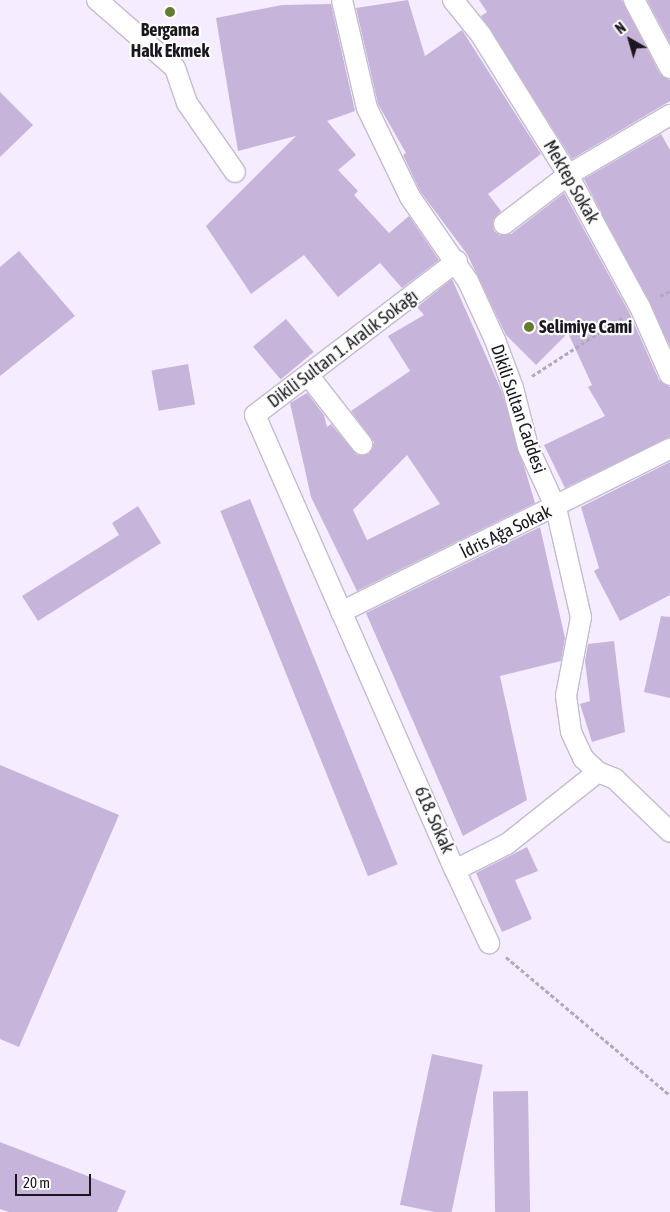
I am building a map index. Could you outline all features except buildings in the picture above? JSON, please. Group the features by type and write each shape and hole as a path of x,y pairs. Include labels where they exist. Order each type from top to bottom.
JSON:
{"street":[{"path":"97,0 105,11 175,68 187,103 235,172"},
{"name":"Dikili Sultan Caddesi","path":"342,0 367,108 410,197 458,261 514,388 528,448 556,508 581,617 566,696 571,732 582,758 598,772 615,779 670,832"},
{"name":"Mektep Sokak","path":"453,0 480,34 568,175 640,307 670,376"},
{"path":"634,0 670,68"},
{"path":"504,224 568,175 670,115"},
{"name":"Dikili Sultan 1. Aralık Sokağı","path":"341,612 255,415 458,261"},
{"path":"308,375 362,444"},
{"name":"İdris Ağa Sokak","path":"341,612 556,508 670,449"},
{"name":"618. Sokak","path":"341,612 456,870 507,844 598,772"},
{"path":"456,870 489,943"}],"path":[{"path":"514,388 640,307 670,291"},
{"path":"489,943 670,1095"}],"place":[{"name":"Bergama Halk Ekmek","path":"170,12"},
{"name":"Selimiye Cami","path":"529,327"}]}
